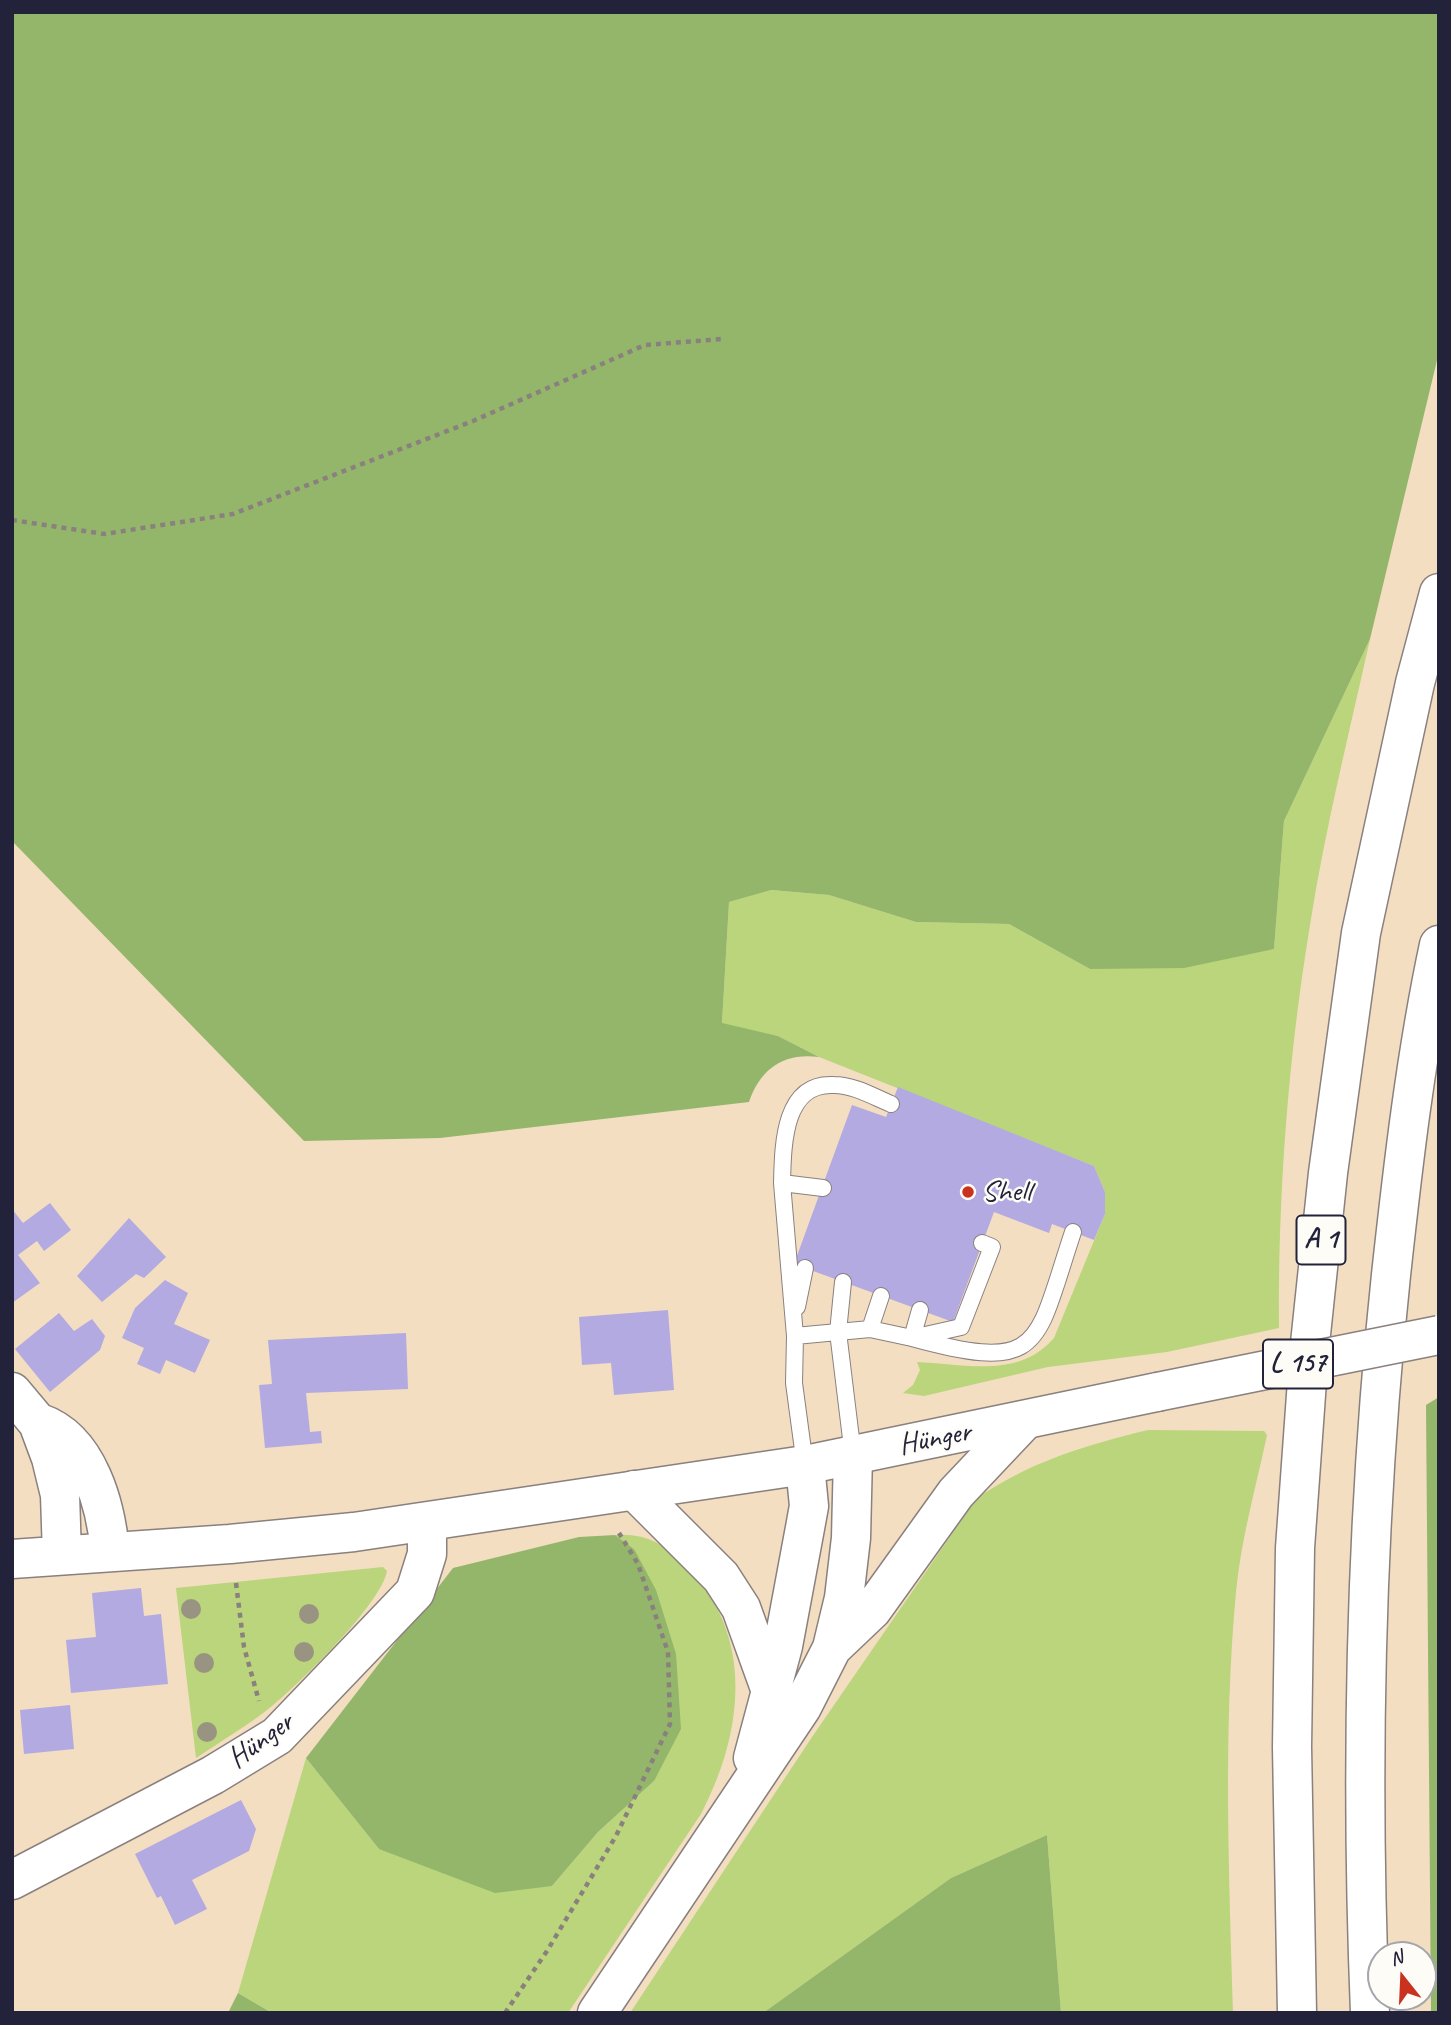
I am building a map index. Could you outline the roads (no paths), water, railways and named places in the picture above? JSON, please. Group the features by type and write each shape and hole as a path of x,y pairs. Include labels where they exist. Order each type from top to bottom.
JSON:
{"main road":[{"name":"A 1","path":"1297,2013 1292,1747 1294,1574 1309,1353 1328,1172 1361,933 1415,683 1439,593"},
{"path":"1370,2013 1364,1768 1368,1542 1395,1235 1439,944"},
{"name":"Hünger","path":"12,1559 230,1544 427,1522 805,1465 1439,1335"},
{"path":"12,1392 38,1423 51,1458 60,1495 62,1555"},
{"path":"832,1648 872,1610 956,1493 1025,1420"},
{"path":"38,1423 59,1430 76,1450 107,1516 110,1552"},
{"path":"597,2013 802,1707 832,1648 844,1598 851,1538 853,1455"},
{"path":"730,1815 762,1733 772,1694 806,1528 808,1506 805,1465"},
{"path":"634,1490 721,1577 741,1608 772,1694"},
{"name":"Hünger","path":"12,1880 191,1787 277,1736 415,1592 427,1554 427,1522"}],"lane":[{"path":"805,1465 794,1383 794,1331 782,1183 787,1123 795,1104 808,1090 835,1085 891,1104"},
{"path":"782,1183 822,1188"},
{"path":"794,1331 838,1332 870,1329 965,1352 994,1354 1027,1345 1040,1330 1073,1232"},
{"path":"912,1338 961,1327 992,1247 982,1243"},
{"path":"794,1331 805,1268"},
{"path":"843,1282 838,1332 853,1455"},
{"path":"870,1329 881,1296"},
{"path":"912,1338 920,1310"}],"place":[{"name":"Shell","path":"968,1192"}]}
